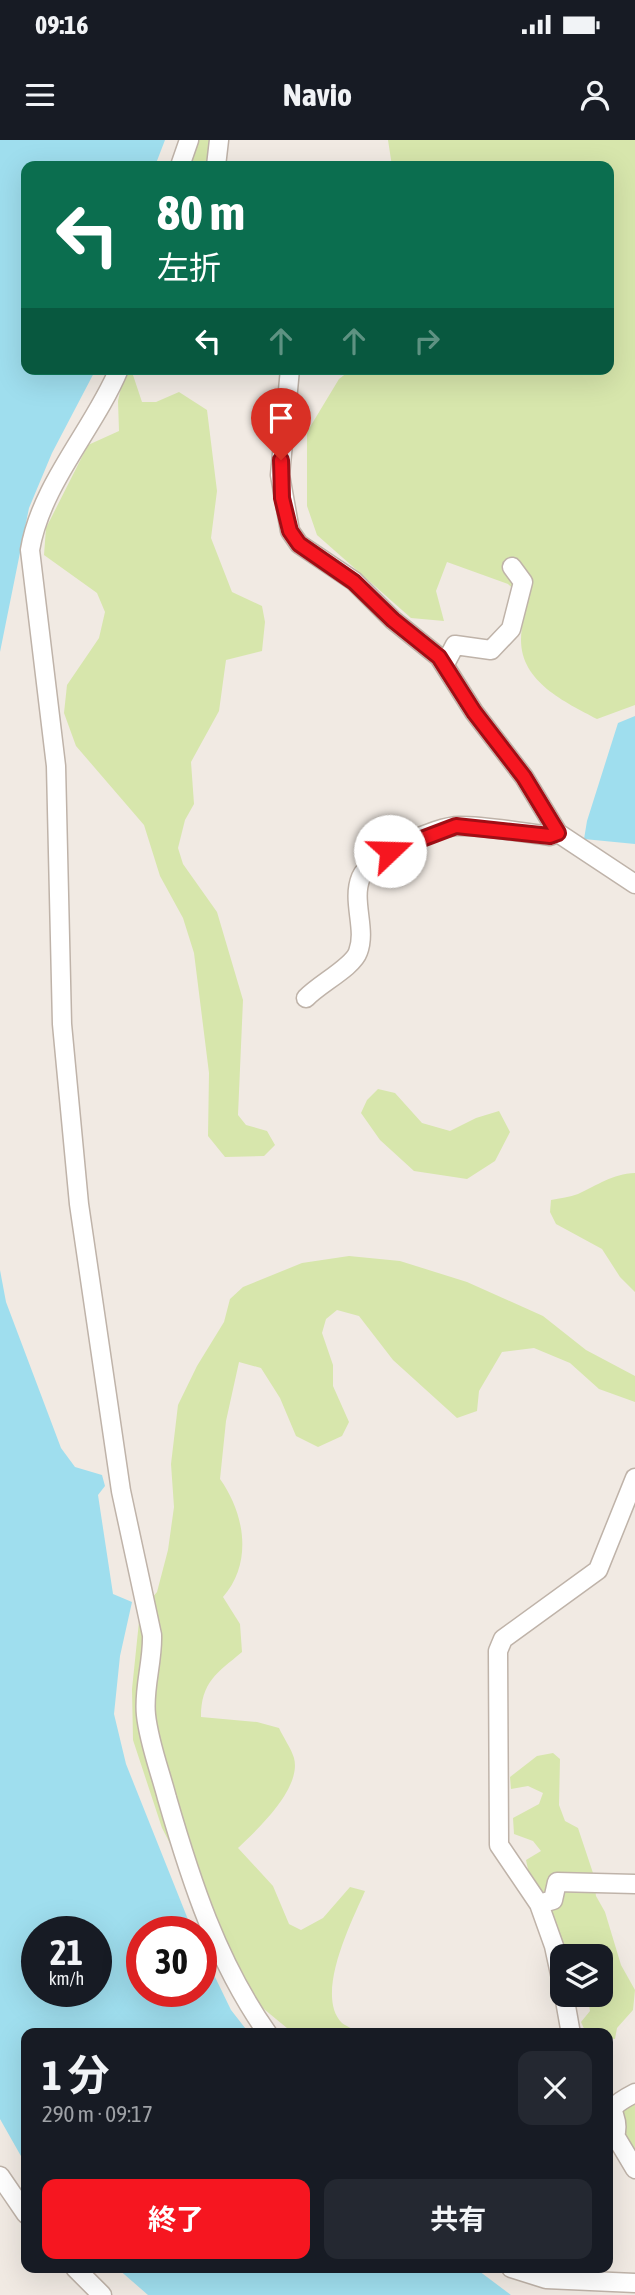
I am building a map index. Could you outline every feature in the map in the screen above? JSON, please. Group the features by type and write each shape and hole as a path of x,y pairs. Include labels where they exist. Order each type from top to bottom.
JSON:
{"street":[{"path":"182,161 189,140"},
{"path":"217,161 219,140"},
{"path":"117,375 104,404 44,508 33,533 30,550 56,766 62,1024 68,1097 84,1244 117,1466 152,1635 153,1658 146,1715 199,1902 249,2007 264,2028"},
{"path":"289,375 280,475 290,531 299,544 354,582 445,664 467,702 524,777 558,833 635,884"},
{"path":"445,664 455,645 491,650 511,629 523,582 512,567"},
{"path":"306,998 319,984 352,962 358,953 357,889 368,866 390,851 456,826 550,836 558,833"},
{"path":"553,1944 539,1904 499,1845 498,1651 503,1639 598,1570 635,1478"},
{"path":"539,1904 553,1900 557,1882 635,1884"},
{"path":"566,2007 570,2028"},
{"path":"613,2108 617,2102 635,2093"},
{"path":"613,2132 635,2169"},
{"path":"0,2176 21,2207"},
{"path":"80,2273 102,2295"},
{"path":"527,2273 546,2279 635,2283"}],"green space":[{"path":"196,140 209,140 207,161 187,161"},
{"path":"388,140 635,140 635,705 597,719 547,689 528,668 523,655 521,635 526,601 508,584 447,562 436,591 444,621 411,618 317,535 307,506 307,432 339,379 344,375 614,375 614,161 391,161"},
{"path":"124,375 133,375 142,402 156,402 179,392 207,410 217,491 211,538 232,592 262,606 265,622 262,651 226,660 219,711 191,762 194,804 185,820 178,848 183,864 217,912 243,1000 238,1115 246,1125 267,1131 275,1145 264,1156 225,1157 208,1136 209,1073 194,953 183,918 160,876 144,825 76,746 64,713 67,685 99,638 105,612 97,593 44,555 46,528 88,445 119,431 118,401"},
{"path":"378,1089 395,1093 422,1123 450,1131 476,1118 499,1111 510,1132 495,1161 467,1179 414,1171 380,1140 361,1113 367,1100"},
{"path":"635,1173 635,1292 620,1277 602,1249 556,1224 550,1212 551,1200 575,1195 612,1178"},
{"path":"349,1256 400,1261 467,1282 543,1316 586,1350 635,1376 635,1402 599,1389 570,1363 534,1348 502,1352 479,1391 477,1411 457,1418 393,1360 359,1316 337,1310 326,1319 322,1333 333,1365 333,1386 349,1422 342,1436 318,1447 296,1436 280,1398 261,1368 239,1362 226,1421 220,1479 235,1507 242,1538 239,1569 233,1584 223,1597 240,1624 242,1652 212,1679 204,1695 201,1717 257,1722 279,1728 293,1754 295,1770 285,1795 267,1819 238,1848 273,1886 289,1924 301,1930 323,1918 350,1887 365,1891 338,1958 332,1995 334,2011 342,2023 351,2028 287,2028 259,2005 217,1935 217,1916 207,1916 162,1828 133,1740 132,1689 140,1612 157,1592 168,1550 174,1507 171,1464 178,1405 197,1366 224,1322 230,1299 243,1287 302,1263"},
{"path":"553,1753 560,1759 559,1805 565,1821 578,1828 593,1873 596,1896 605,1912 621,1965 635,1990 633,2010 617,2028 615,2039 613,2028 584,2028 581,2022 590,2011 589,2007 613,2007 613,1944 558,1944 530,1879 526,1860 541,1851 533,1841 514,1834 513,1818 539,1804 543,1793 528,1786 511,1789 510,1777 537,1756"},
{"path":"635,2100 635,2157 625,2143 618,2118 627,2104"}],"water":[{"path":"0,140 165,140 157,161 21,161 21,375 93,375 52,453 29,508 0,652"},
{"path":"635,716 635,844 584,839 587,821 618,723"},
{"path":"0,1270 6,1302 61,1448 75,1467 102,1475 105,1486 98,1495 113,1594 132,1602 120,1656 114,1714 126,1764 187,1916 126,1916 126,2007 217,2007 217,1981 231,2010 245,2028 21,2028 21,2156 0,2119"},
{"path":"123,2273 482,2273 511,2295 148,2295"}],"route":[{"path":"281,460 282,498 290,531 299,544 354,582 393,620 439,657 474,712 524,777 558,833 550,836 456,826 390,851"}]}
